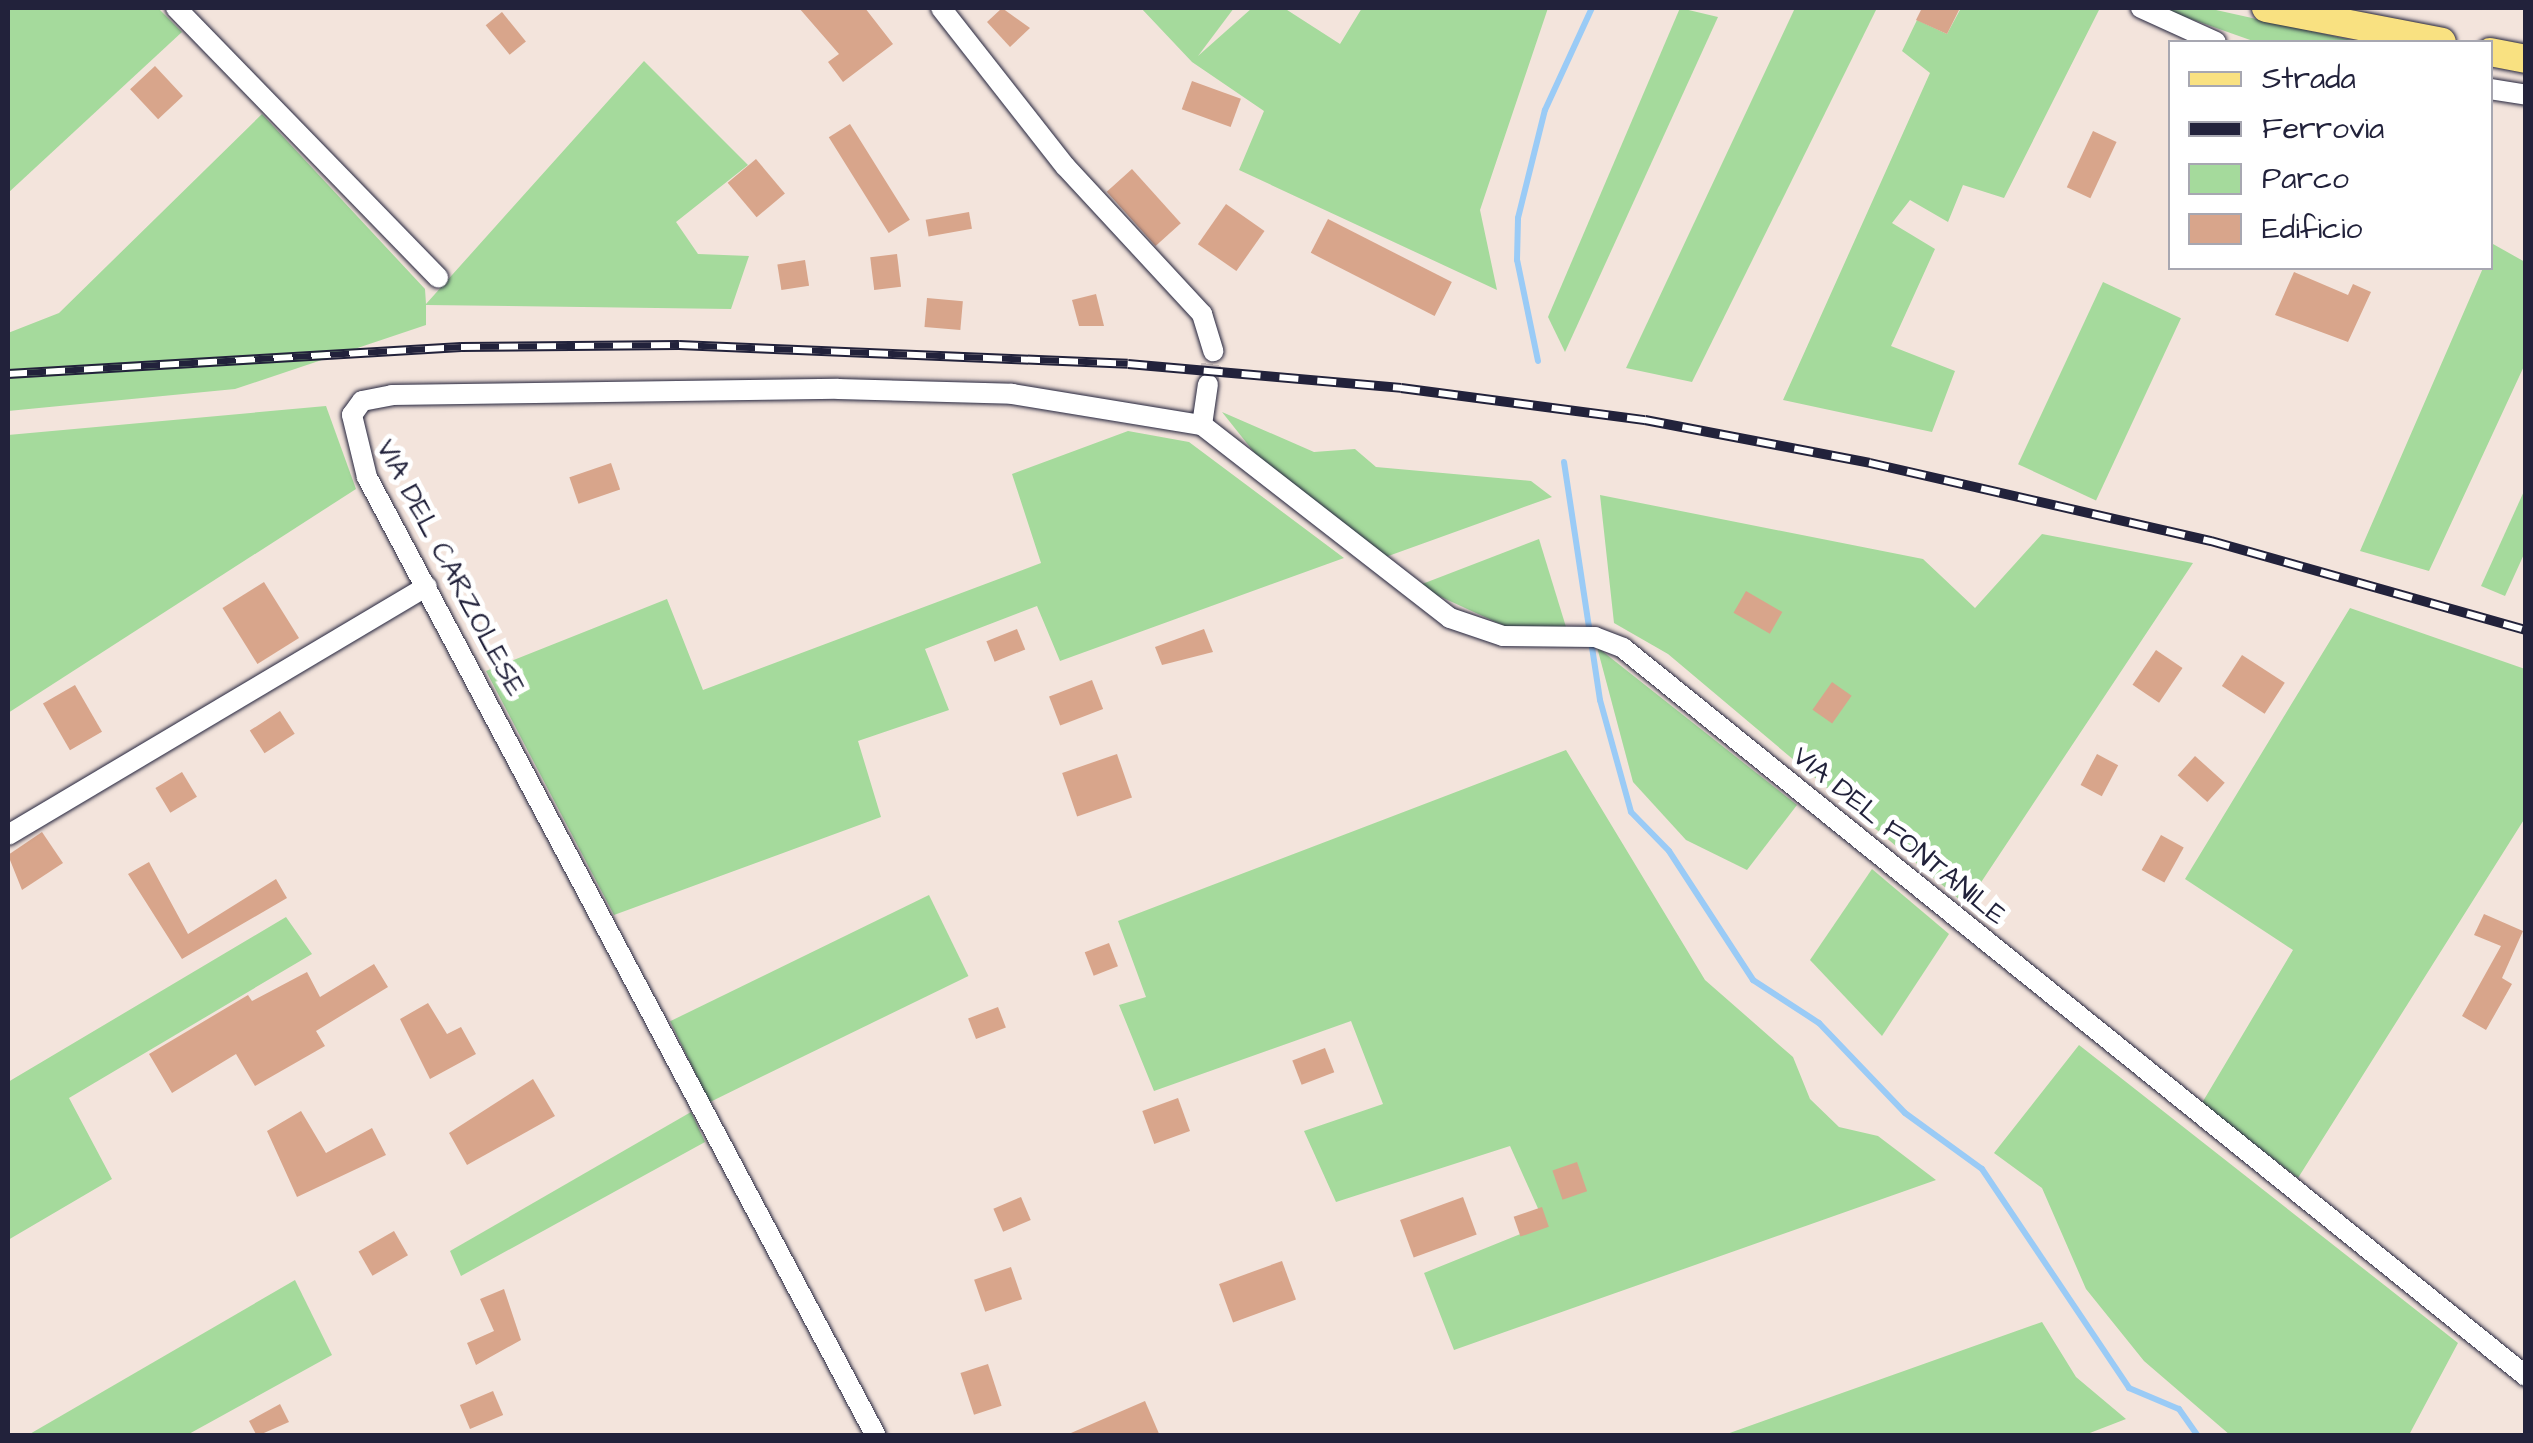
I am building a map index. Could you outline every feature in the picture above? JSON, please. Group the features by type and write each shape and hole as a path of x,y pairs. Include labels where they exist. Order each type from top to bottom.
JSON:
{"main road":[{"path":"2266,8 2432,40"},
{"path":"2493,53 2526,59"}],"street":[{"path":"176,8 438,277"},
{"path":"941,8 1064,166 1202,314 1213,352"},
{"path":"2141,8 2212,40"},
{"path":"2493,90 2526,96"},
{"path":"1202,425 1208,384"},
{"name":"VIA DEL CARZOLESE","path":"876,1436 354,445 352,414 369,398 934,391 1052,398 1202,425"},
{"name":"VIA DEL FONTANILE","path":"1202,425 1440,612 1503,636 1611,640 2526,1376"},
{"path":"8,834 427,586"}],"green space":[{"path":"8,8 158,8 182,32 8,193"},
{"path":"1141,8 1234,8 1198,56 1252,8 1284,8 1340,44 1362,8 1548,8 1480,210 1497,290 1239,170 1264,111 1192,62"},
{"path":"1680,8 1718,17 1565,352 1548,317"},
{"path":"1795,8 1877,8 1692,382 1626,368"},
{"path":"1961,8 2100,8 2004,198 1963,185 1948,222 1910,200 1892,223 1935,249 1891,346 1955,371 1932,432 1783,400 1930,73 1902,51 1917,20 1947,34"},
{"path":"2160,8 2207,8 2351,40 2250,40"},
{"path":"644,61 748,165 676,222 698,254 749,256 731,309 426,305 426,325 235,389 8,411 8,333 59,313 262,114 425,289 426,304"},
{"path":"2493,244 2525,262 2525,364 2429,571 2360,551 2482,270 2493,270"},
{"path":"2103,282 2181,318 2096,501 2018,464"},
{"path":"326,406 356,489 8,713 8,435"},
{"path":"1222,412 1314,452 1355,449 1376,467 1531,481 1552,497 1380,559 1261,461"},
{"path":"1128,431 1189,442 1344,558 1060,661 1037,606 925,649 949,710 858,741 881,817 614,915 486,671 667,599 703,690 1041,563 1012,474"},
{"path":"2525,489 2525,552 2505,596 2481,586"},
{"path":"1600,495 1923,559 1975,608 2042,534 2193,563 1966,905 1668,654 1614,623"},
{"path":"1539,539 1566,627 1511,629 1417,586"},
{"path":"2350,608 2525,669 2525,818 2298,1178 2202,1103 2293,950 2185,879"},
{"path":"1597,647 1797,805 1747,870 1686,840 1633,782"},
{"path":"1566,750 1705,980 1793,1057 1810,1099 1839,1127 1878,1136 1936,1180 1454,1350 1424,1273 1545,1224 1510,1146 1336,1202 1304,1131 1383,1104 1351,1021 1154,1091 1119,1005 1146,997 1118,921"},
{"path":"1872,869 1949,934 1882,1036 1810,960"},
{"path":"929,895 968,976 710,1102 670,1021"},
{"path":"286,917 312,954 69,1098 112,1179 8,1240 8,1082"},
{"path":"2079,1045 2458,1343 2409,1435 2230,1435 2144,1361 2086,1289 2042,1188 1994,1153"},
{"path":"691,1112 705,1142 461,1276 450,1251"},
{"path":"295,1280 332,1355 187,1435 28,1435"},
{"path":"2042,1322 2076,1377 2126,1419 2082,1436 1724,1435"}],"building":[{"path":"799,8 865,8 893,44 843,82 828,62 839,54"},
{"path":"1002,8 1030,28 1010,47 987,22"},
{"path":"1922,8 1960,8 1947,34 1916,20"},
{"path":"502,12 526,42 510,55 486,25"},
{"path":"155,66 183,96 158,119 130,89"},
{"path":"1192,81 1241,99 1231,127 1182,109"},
{"path":"850,124 910,220 889,233 829,137"},
{"path":"2093,131 2117,142 2090,198 2067,187"},
{"path":"756,159 785,193 757,217 728,183"},
{"path":"1132,169 1181,223 1156,246 1107,192"},
{"path":"1226,204 1265,231 1236,271 1198,244"},
{"path":"969,212 972,229 929,236 926,220"},
{"path":"1328,219 1452,282 1435,316 1311,253"},
{"path":"897,254 901,287 874,290 870,257"},
{"path":"805,260 809,286 781,290 777,264"},
{"path":"2294,272 2348,295 2353,284 2371,292 2348,342 2275,315"},
{"path":"1096,294 1104,326 1079,326 1072,300"},
{"path":"927,298 963,301 960,330 924,327"},
{"path":"611,463 620,489 579,504 569,477"},
{"path":"264,582 299,638 257,664 222,608"},
{"path":"1746,591 1782,612 1770,634 1734,613"},
{"path":"1017,629 1025,649 995,662 986,641"},
{"path":"1204,629 1213,652 1162,665 1155,647"},
{"path":"2156,650 2183,668 2159,703 2133,685"},
{"path":"2242,655 2285,683 2265,714 2222,686"},
{"path":"1092,680 1103,709 1060,725 1049,696"},
{"path":"1832,682 1852,696 1832,724 1812,710"},
{"path":"75,685 102,732 70,750 43,704"},
{"path":"280,711 295,734 265,753 250,731"},
{"path":"1117,754 1132,797 1077,816 1062,773"},
{"path":"2097,754 2118,765 2102,796 2081,785"},
{"path":"2195,756 2225,783 2207,802 2178,775"},
{"path":"182,772 197,797 170,813 155,788"},
{"path":"42,832 63,863 22,890 8,855"},
{"path":"2161,835 2184,848 2164,883 2142,870"},
{"path":"149,862 188,934 276,879 287,898 182,959 128,874"},
{"path":"2484,914 2523,931 2502,978 2512,984 2486,1030 2462,1016 2501,946 2474,935"},
{"path":"1109,943 1118,966 1094,976 1085,952"},
{"path":"374,964 388,987 316,1031 325,1046 255,1086 236,1054 172,1093 149,1054 248,995 252,1001 307,972 320,997"},
{"path":"428,1003 447,1034 461,1027 476,1054 430,1079 400,1019"},
{"path":"998,1007 1006,1028 976,1039 968,1018"},
{"path":"1325,1048 1334,1072 1302,1085 1292,1061"},
{"path":"533,1079 555,1116 467,1165 449,1133"},
{"path":"1178,1098 1190,1131 1154,1144 1142,1111"},
{"path":"301,1111 326,1153 372,1128 386,1155 297,1197 267,1131"},
{"path":"1577,1162 1587,1191 1563,1200 1552,1170"},
{"path":"1021,1197 1031,1220 1003,1232 993,1209"},
{"path":"1463,1197 1477,1235 1414,1258 1400,1220"},
{"path":"1542,1207 1549,1227 1520,1237 1514,1217"},
{"path":"394,1231 408,1255 372,1276 358,1252"},
{"path":"1282,1261 1296,1300 1233,1322 1219,1284"},
{"path":"1011,1267 1022,1299 985,1312 974,1280"},
{"path":"504,1289 521,1340 476,1365 467,1343 494,1331 480,1299"},
{"path":"988,1364 1002,1406 974,1415 960,1373"},
{"path":"493,1391 503,1415 470,1429 460,1405"},
{"path":"1145,1401 1160,1436 1064,1436"},
{"path":"280,1404 289,1422 257,1436 249,1421"}],"waterway":[{"path":"1538,361 1517,260 1518,218 1545,110 1592,8"},
{"path":"1564,462 1600,700 1631,812 1669,851 1753,980 1819,1023 1905,1113 1982,1169 2129,1388 2179,1409 2198,1436"}],"tunnel":[{"path":"1208,384 1213,351"}],"railway":[{"path":"8,374 461,347 679,345 1128,364 1401,388 1645,420 1870,463 2211,541 2526,630"}]}
